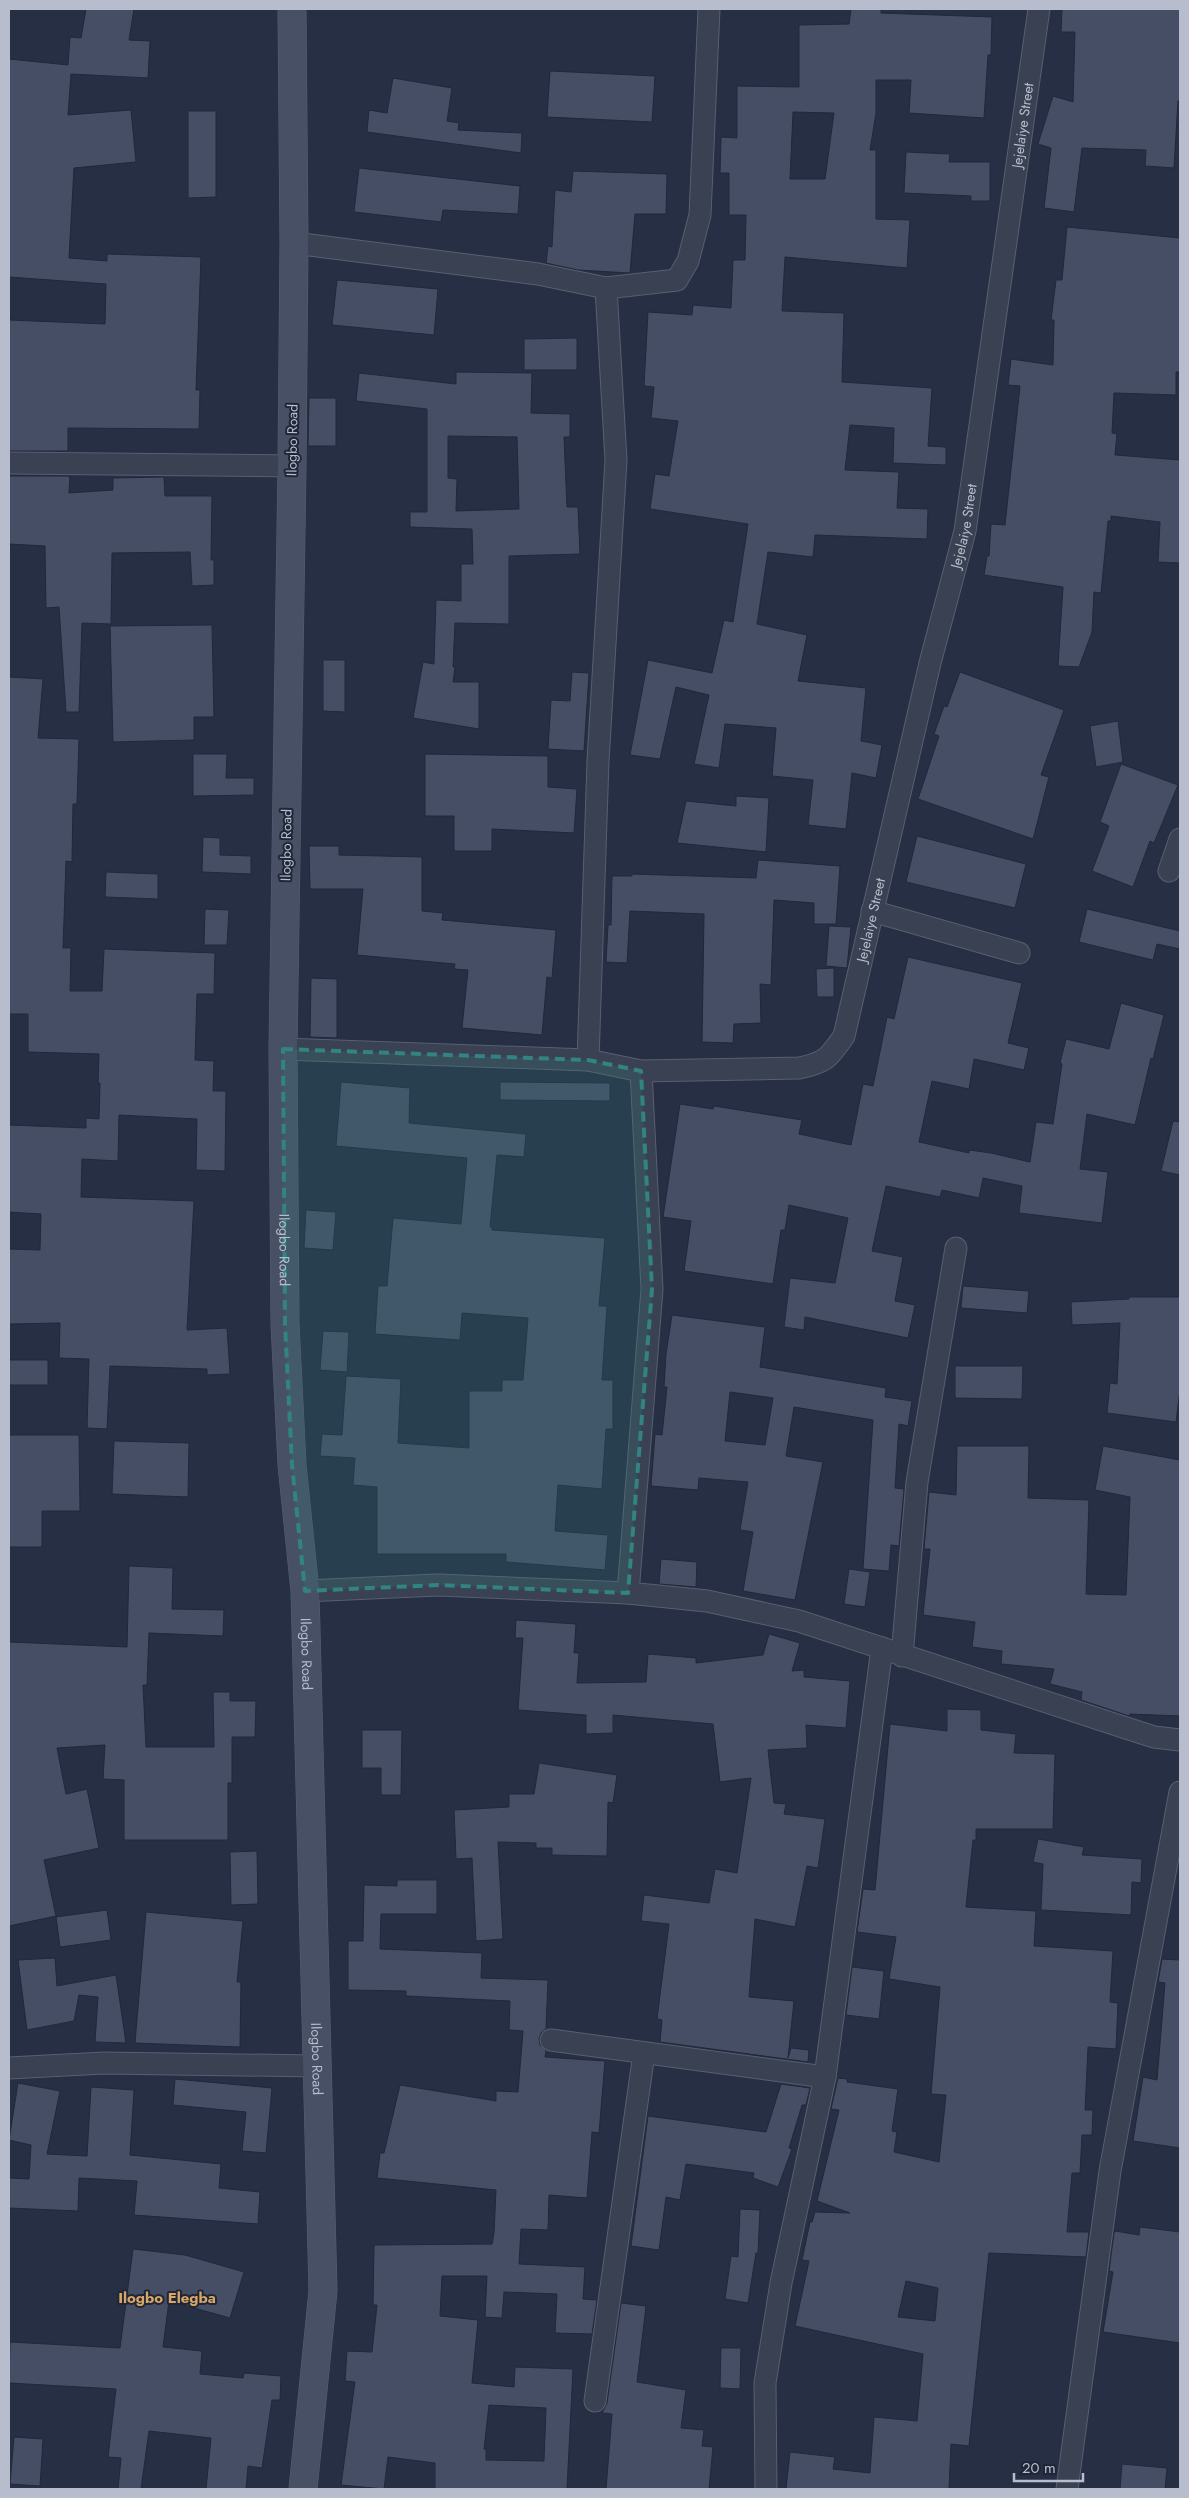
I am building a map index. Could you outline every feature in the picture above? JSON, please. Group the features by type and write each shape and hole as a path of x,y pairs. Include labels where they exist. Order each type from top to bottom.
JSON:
{"main road":[{"name":"Ilogbo Road","path":"292,9 294,243 283,1049 286,1333 292,1465 305,1592 323,2291 303,2489"}],"street":[{"path":"294,243 538,274 606,288 677,280 688,261 700,215 709,9"},
{"name":"Jejelaiye Street","path":"641,1071 806,1067 829,1059 844,1036 930,663 965,531 1039,9"},
{"path":"588,1060 598,761 616,460 606,288"},
{"path":"9,463 292,466"},
{"path":"1168,871 1180,839"},
{"path":"872,911 1019,953"},
{"path":"283,1049 588,1060 641,1071 652,1289 628,1593"},
{"path":"902,1656 917,1482 956,1248"},
{"path":"305,1592 438,1585 628,1593 707,1601 781,1617 1154,1737 1180,1740"},
{"path":"766,2489 765,2383 781,2283 825,2077 882,1648"},
{"path":"1067,2489 1110,2171 1180,1792"},
{"path":"551,2040 825,2077"},
{"path":"595,2401 644,2053"},
{"path":"9,2068 104,2063 317,2066"}],"highlighted area":[{"path":"283,1049 588,1060 641,1071 652,1289 628,1593 438,1585 305,1591 292,1465 285,1324"}],"building":[{"path":"86,9 134,9 129,40 150,41 148,78 71,74 68,115 131,110 136,162 74,168 69,258 107,261 107,254 201,257 196,390 200,390 199,429 68,428 68,451 9,451 9,320 105,324 106,284 9,277 9,59 68,65 70,37 81,38"},
{"path":"851,9 881,9 881,13 992,17 991,55 988,55 984,118 909,113 911,80 876,80 876,113 870,150 876,150 876,219 910,220 907,268 785,257 782,311 844,313 842,382 932,388 928,446 946,447 946,465 893,463 894,428 850,425 845,470 899,472 897,508 928,509 927,539 815,535 813,557 768,552 757,624 807,635 798,681 866,688 861,741 882,745 876,778 852,773 846,829 808,825 813,780 772,776 776,728 725,724 719,768 694,764 709,695 676,687 660,759 630,755 648,660 712,673 724,620 733,622 748,524 650,509 655,474 669,476 678,421 651,418 654,387 644,386 648,312 692,315 693,305 731,308 733,260 745,260 746,215 729,215 729,173 720,173 721,137 737,138 737,86 799,87 799,25 849,24","holes":["793,112 834,113 825,179 790,179"]},
{"path":"1062,9 1180,9 1180,101 1178,101 1174,168 1145,166 1146,150 1082,148 1074,212 1044,208 1051,148 1038,144 1053,96 1073,102 1075,32 1061,32"},
{"path":"550,71 655,76 652,122 547,117"},
{"path":"393,78 452,88 447,121 459,123 458,130 522,133 521,153 367,132 369,110 387,113"},
{"path":"188,111 216,111 216,197 188,198"},
{"path":"906,152 950,154 949,162 990,162 990,201 971,201 971,196 904,193"},
{"path":"359,168 520,186 518,214 443,210 441,222 354,212"},
{"path":"573,171 667,174 666,214 635,214 630,273 578,270 546,263 548,246 552,247 555,190 571,192"},
{"path":"1067,227 1180,238 1180,372 1176,372 1176,395 1114,393 1112,433 1117,434 1115,455 1180,460 1180,563 1158,562 1160,522 1111,516 1111,521 1108,521 1101,593 1094,592 1092,632 1079,667 1058,666 1063,587 984,575 987,556 989,556 991,524 1005,525 1020,386 1008,385 1011,359 1053,365 1054,320 1051,320 1056,280 1062,280"},
{"path":"337,280 438,289 434,335 332,325"},
{"path":"577,338 577,370 524,370 524,339"},
{"path":"456,372 532,373 531,413 570,414 570,437 564,437 567,507 578,507 580,554 509,556 509,624 455,623 453,682 479,682 479,729 413,718 423,662 434,664 436,600 461,601 461,564 473,564 472,529 410,527 410,512 427,512 427,409 356,401 359,373 456,384","holes":["448,436 517,437 519,509 456,511 457,479 448,478"]},
{"path":"309,398 336,398 336,446 308,446"},
{"path":"9,476 67,476 70,477 69,493 113,490 113,478 164,477 165,496 212,496 211,560 214,560 214,585 192,586 190,552 112,553 111,624 82,623 79,712 66,712 59,607 46,608 45,546 9,544"},
{"path":"212,625 214,717 194,717 194,740 113,742 110,626"},
{"path":"323,660 345,660 345,712 323,711"},
{"path":"572,672 589,673 584,751 548,749 551,700 570,701"},
{"path":"960,672 1064,710 1041,775 1049,777 1033,839 918,799 939,736 934,734 944,706 947,707"},
{"path":"9,677 43,679 38,738 79,739 77,804 73,804 72,862 66,861 63,948 71,948 70,991 102,991 104,949 215,953 214,994 197,994 195,1060 214,1061 213,1091 226,1091 225,1171 196,1170 197,1119 119,1115 118,1161 82,1159 81,1197 194,1201 187,1330 227,1328 230,1374 207,1375 207,1369 110,1366 107,1429 87,1428 89,1359 59,1358 60,1323 9,1324 9,1249 40,1250 41,1214 9,1212 9,1125 86,1128 86,1118 99,1119 100,1083 98,1083 99,1054 28,1052 28,1014 9,1014"},
{"path":"1118,721 1123,762 1096,767 1090,726"},
{"path":"193,754 227,754 226,778 254,778 254,795 193,796"},
{"path":"425,754 548,756 548,787 577,789 574,833 492,829 492,851 454,851 454,816 425,816"},
{"path":"1121,764 1178,785 1154,843 1150,841 1133,887 1092,871 1109,826 1100,822"},
{"path":"736,796 769,798 766,852 677,843 686,801 736,806"},
{"path":"917,836 1026,864 1015,908 906,882"},
{"path":"203,837 220,838 220,855 251,856 251,874 202,872"},
{"path":"309,846 339,846 339,855 422,857 422,911 443,913 442,920 556,930 552,978 547,977 542,1035 462,1028 468,970 454,969 455,964 357,955 363,889 310,889"},
{"path":"758,860 840,866 836,924 814,924 814,903 774,900 771,985 760,984 761,1023 734,1024 733,1043 702,1042 704,914 630,911 627,963 606,962 608,925 611,925 612,876 632,876 632,874 756,878"},
{"path":"106,872 158,874 158,899 105,897"},
{"path":"205,909 229,910 227,945 204,945"},
{"path":"1087,909 1180,931 1180,949 1157,944 1153,960 1079,942"},
{"path":"829,926 851,927 847,968 826,966"},
{"path":"908,957 1022,983 1008,1043 1029,1048 1024,1070 974,1059 969,1089 932,1081 919,1142 969,1153 969,1150 991,1153 1030,1162 1036,1122 1053,1124 1062,1064 1060,1063 1066,1039 1109,1049 1121,1003 1164,1015 1153,1059 1151,1058 1135,1125 1087,1114 1080,1169 1108,1172 1102,1223 1019,1213 1022,1186 983,1178 979,1198 942,1190 940,1197 886,1186 872,1251 903,1257 895,1301 915,1305 908,1338 805,1317 804,1330 784,1327 790,1278 835,1283 848,1218 789,1205 785,1230 781,1230 773,1284 684,1271 691,1221 663,1217 680,1104 713,1109 714,1106 802,1120 799,1134 851,1145 863,1084 873,1086 887,1017 894,1019"},
{"path":"834,968 834,997 817,997 816,969"},
{"path":"311,978 337,979 337,1038 310,1037"},
{"path":"341,1082 410,1088 409,1123 526,1134 524,1157 497,1155 490,1227 492,1227 492,1230 605,1238 599,1306 607,1306 602,1380 613,1380 613,1429 606,1429 602,1489 558,1485 555,1531 608,1535 605,1570 506,1562 506,1554 377,1554 377,1487 353,1485 355,1458 320,1456 322,1434 342,1435 346,1376 401,1379 398,1443 469,1448 469,1391 502,1391 502,1380 523,1380 528,1318 462,1313 460,1340 375,1334 378,1286 387,1286 393,1218 461,1224 467,1158 336,1146"},
{"path":"500,1082 610,1083 610,1101 500,1100"},
{"path":"1173,1121 1180,1122 1180,1175 1161,1171"},
{"path":"306,1210 336,1212 333,1250 304,1248"},
{"path":"963,1286 1029,1291 1027,1313 961,1308"},
{"path":"1129,1297 1180,1297 1180,1389 1176,1422 1107,1413 1110,1383 1117,1384 1120,1323 1072,1325 1071,1302 1129,1299"},
{"path":"672,1315 765,1327 760,1367 886,1388 885,1397 912,1401 908,1426 899,1424 895,1488 904,1489 899,1546 891,1545 889,1571 863,1569 873,1420 794,1407 786,1456 823,1462 795,1600 743,1591 753,1532 740,1530 748,1482 699,1478 698,1490 651,1486 655,1434 662,1435 667,1387 664,1387 666,1354","holes":["730,1392 773,1398 765,1445 725,1441"]},
{"path":"323,1331 349,1332 347,1372 320,1370"},
{"path":"9,1360 48,1360 48,1385 9,1385"},
{"path":"955,1366 1023,1366 1022,1399 955,1398"},
{"path":"9,1435 79,1435 80,1511 42,1511 42,1547 9,1547"},
{"path":"114,1441 189,1443 188,1497 112,1494"},
{"path":"957,1446 1029,1446 1028,1498 1089,1500 1086,1594 1126,1595 1130,1497 1095,1490 1103,1446 1180,1460 1180,1716 1130,1714 1129,1716 1081,1700 1082,1692 1050,1684 1054,1669 1001,1664 1002,1651 972,1647 975,1622 923,1615 930,1549 924,1549 929,1492 956,1495"},
{"path":"661,1559 697,1562 696,1587 659,1584"},
{"path":"129,1566 173,1568 172,1609 224,1610 223,1636 149,1633 147,1685 143,1685 146,1747 214,1747 213,1692 230,1692 230,1701 256,1701 255,1737 232,1737 232,1783 228,1783 228,1840 124,1840 124,1780 103,1779 105,1745 57,1748 66,1794 87,1789 99,1848 44,1860 56,1916 9,1926 9,1642 127,1647"},
{"path":"849,1569 870,1572 865,1607 844,1604"},
{"path":"516,1620 576,1624 574,1653 579,1653 577,1683 646,1682 648,1654 696,1658 696,1663 763,1655 769,1634 800,1643 792,1671 804,1670 804,1677 850,1681 846,1728 806,1725 807,1748 768,1750 774,1803 786,1804 784,1814 825,1819 818,1868 807,1866 795,1927 755,1919 749,1997 794,2001 788,2058 791,2048 809,2050 808,2062 660,2042 662,2020 657,2019 669,1924 641,1921 644,1895 709,1903 715,1869 737,1873 751,1778 720,1782 713,1724 613,1715 613,1733 586,1734 586,1715 518,1710 523,1638 515,1638"},
{"path":"947,1709 981,1710 981,1730 1016,1734 1014,1753 1055,1754 1053,1829 976,1829 976,1840 973,1840 966,1907 1036,1911 1034,1946 1113,1951 1110,2002 1118,2003 1116,2049 1088,2047 1085,2110 1093,2110 1092,2135 1082,2135 1080,2173 1072,2173 1067,2232 1089,2232 1086,2257 989,2253 969,2446 951,2444 949,2489 786,2489 790,2452 835,2457 833,2469 870,2473 874,2417 917,2421 923,2354 795,2326 809,2261 802,2260 810,2222 812,2222 815,2212 850,2213 817,2201 839,2110 831,2109 838,2078 847,2079 847,2082 898,2089 892,2131 897,2132 894,2152 939,2162 946,2095 931,2094 940,1987 889,1979 896,1937 857,1932 863,1889 875,1890 890,1724 947,1731","holes":["906,2281 938,2288 935,2321 898,2317"]},
{"path":"362,1730 402,1730 401,1795 381,1795 381,1768 362,1768"},
{"path":"539,1763 617,1775 613,1803 608,1802 607,1856 552,1855 552,1848 536,1848 536,1843 498,1842 503,1939 476,1941 472,1858 456,1859 454,1810 509,1807 509,1794 534,1794"},
{"path":"1038,1839 1084,1847 1082,1855 1142,1859 1141,1883 1132,1882 1131,1915 1041,1910 1043,1864 1033,1862"},
{"path":"257,1851 258,1904 231,1905 230,1852"},
{"path":"397,1880 437,1880 437,1914 381,1914 380,1949 482,1953 481,1978 548,1980 546,2029 541,2033 539,2039 540,2045 546,2051 545,2057 605,2061 599,2133 592,2132 587,2198 549,2195 548,2230 521,2229 519,2264 585,2267 583,2299 597,2300 592,2334 555,2333 557,2294 504,2292 502,2318 485,2317 487,2276 442,2276 440,2316 478,2320 472,2383 514,2387 515,2367 573,2369 567,2489 435,2489 435,2463 388,2457 384,2489 341,2485 355,2382 345,2381 347,2351 372,2352 377,2305 373,2305 374,2245 492,2244 494,2233 496,2190 377,2178 380,2153 384,2153 400,2085 496,2101 496,2091 518,2092 523,2031 509,2030 510,2001 406,1996 406,1991 348,1990 348,1941 363,1941 364,1885 397,1886","holes":["489,2405 546,2408 544,2461 486,2460 486,2449 484,2449"]},
{"path":"107,1910 111,1940 60,1947 56,1917"},
{"path":"146,1912 243,1921 237,1982 241,1982 240,2047 135,2043"},
{"path":"55,1958 57,1986 116,1975 126,2043 95,2042 98,1997 79,1995 74,2021 27,2030 18,1960"},
{"path":"1162,1959 1180,1960 1180,2148 1133,2141 1143,2077 1157,2080 1165,1983 1158,1982"},
{"path":"852,1967 884,1971 879,2019 846,2015"},
{"path":"175,2079 272,2088 266,2153 242,2151 246,2112 173,2105"},
{"path":"18,2083 60,2091 47,2154 87,2156 91,2087 134,2090 130,2155 221,2164 219,2188 260,2192 258,2224 134,2215 137,2181 79,2178 78,2211 9,2208 9,2178 29,2179 31,2145 9,2140"},
{"path":"781,2084 810,2088 806,2105 802,2105 789,2148 792,2149 778,2187 753,2178 754,2173 686,2164 680,2200 666,2197 659,2250 631,2246 648,2116 766,2132"},
{"path":"740,2209 760,2210 758,2253 756,2253 748,2303 725,2299 731,2256 738,2257"},
{"path":"1140,2227 1180,2232 1180,2343 1103,2332 1113,2272 1109,2271 1114,2233 1115,2231 1139,2235"},
{"path":"133,2249 185,2255 244,2272 230,2318 169,2301 163,2347 202,2351 200,2374 243,2378 244,2373 281,2376 280,2400 272,2400 262,2468 248,2466 246,2489 206,2489 211,2438 149,2431 141,2489 118,2489 121,2458 108,2457 116,2389 9,2383 10,2342 120,2348"},
{"path":"621,2303 646,2306 637,2382 686,2390 681,2428 704,2430 702,2446 713,2447 709,2489 606,2489 612,2414 602,2413 607,2403"},
{"path":"721,2348 741,2348 740,2389 720,2388"},
{"path":"14,2437 43,2439 40,2486 10,2484"},
{"path":"1122,2464 1167,2468 1165,2489 1120,2489"}],"district":[{"name":"Ilogbo Elegba","path":"167,2298"}]}
